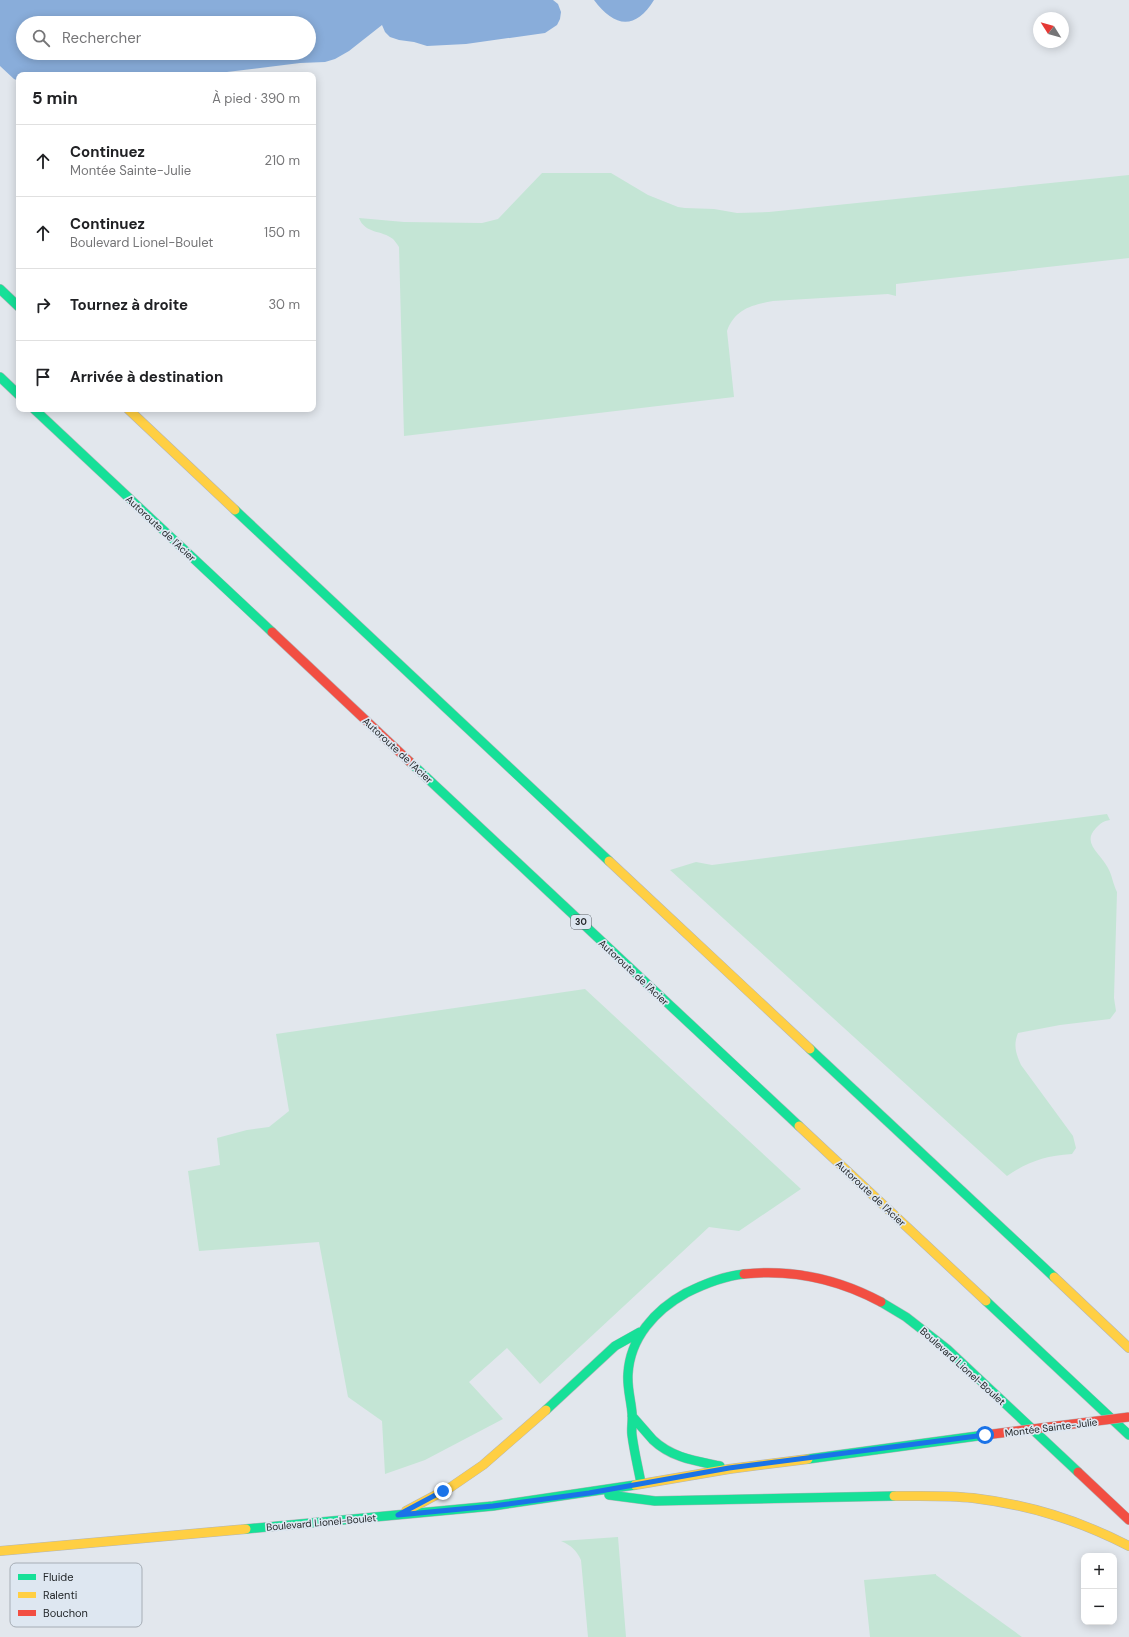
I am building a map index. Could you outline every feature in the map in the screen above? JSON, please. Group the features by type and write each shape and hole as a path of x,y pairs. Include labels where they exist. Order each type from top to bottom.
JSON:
{"main road":[{"path":"0,289 16,304"},
{"path":"0,377 16,392"},
{"name":"Autoroute de l'Acier","path":"37,412 1129,1435"},
{"path":"131,412 1129,1348"},
{"name":"Boulevard Lionel-Boulet","path":"640,1332 654,1315 684,1294 708,1282 735,1274 764,1271 793,1273 821,1279 858,1290 888,1305 936,1340 1129,1520"},
{"path":"640,1332 631,1353 628,1368 628,1391 632,1416 632,1434 641,1484"},
{"path":"398,1515 451,1487 483,1466 615,1346 640,1332"},
{"path":"632,1416 656,1442 671,1453 681,1457 729,1468"},
{"name":"Montée Sainte-Julie","path":"641,1484 729,1468 1129,1417"},
{"name":"Boulevard Lionel-Boulet","path":"0,1551 493,1506 589,1493 641,1484"},
{"path":"589,1493 655,1501 880,1495 971,1498 1008,1503 1053,1514 1095,1529 1129,1546"}],"green space":[{"path":"542,173 611,173 648,195 678,207 714,209 737,213 769,212 1129,175 1129,258 896,284 896,296 888,294 773,301 758,304 745,309 740,313 730,324 727,331 734,397 404,436 399,247 389,236 365,227 359,218 404,222 482,223 498,219"},
{"path":"1107,814 1110,820 1098,826 1092,833 1091,844 1105,863 1117,892 1114,998 1116,1011 1110,1019 1060,1025 1018,1033 1016,1049 1021,1065 1073,1136 1076,1148 1072,1154 1038,1160 1007,1176 670,870 696,862 712,865"},
{"path":"585,989 801,1189 739,1231 709,1227 540,1384 507,1348 469,1382 503,1419 425,1460 385,1474 382,1421 348,1397 319,1242 199,1251 188,1171 220,1165 217,1138 247,1130 269,1127 289,1111 276,1034"},
{"path":"618,1537 626,1637 588,1637 581,1560 573,1549 561,1541"},
{"path":"936,1574 1022,1637 870,1637 864,1580"}],"water":[{"path":"0,0 553,0 558,4 561,12 557,25 545,33 466,44 427,46 399,40 390,37 385,32 382,25 349,51 335,59 325,62 300,63 226,72 16,72 16,80 0,66"},
{"path":"594,0 654,0 647,10 639,17 632,21 624,22 609,16"}],"traffic: fast":[{"path":"0,289 16,304"},
{"path":"0,377 16,392"},
{"path":"37,412 272,632"},
{"path":"235,510 609,861"},
{"path":"410,762 799,1126"},
{"path":"810,1049 1054,1277"},
{"path":"641,1483 632,1435 632,1408 628,1379 630,1361 639,1337 646,1326 664,1308 686,1293 714,1281 744,1274"},
{"path":"986,1301 1129,1435"},
{"path":"881,1302 906,1317 947,1349 1078,1472"},
{"path":"546,1410 615,1346 640,1332"},
{"path":"632,1416 653,1440 668,1451 685,1458 720,1466"},
{"path":"808,1459 985,1435"},
{"path":"246,1529 493,1506 635,1485"},
{"path":"609,1495 655,1501 894,1496"}],"traffic: slow":[{"path":"131,412 235,510"},
{"path":"609,861 810,1049"},
{"path":"799,1126 986,1301"},
{"path":"1054,1277 1129,1348"},
{"path":"406,1511 451,1487 483,1465 546,1410"},
{"path":"635,1485 729,1469 808,1459"},
{"path":"894,1496 963,1497 994,1501 1034,1509 1072,1521 1129,1546"},
{"path":"0,1551 246,1529"}],"traffic: jam":[{"path":"272,632 410,762"},
{"path":"744,1274 780,1273 814,1278 848,1287 881,1302"},
{"path":"985,1435 1129,1417"},
{"path":"1078,1472 1129,1520"}],"route":[{"path":"443,1491 398,1515 493,1506 589,1493 729,1468 985,1435"}]}
